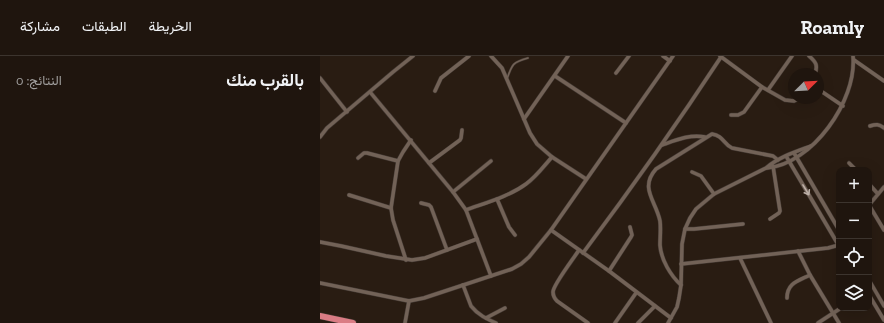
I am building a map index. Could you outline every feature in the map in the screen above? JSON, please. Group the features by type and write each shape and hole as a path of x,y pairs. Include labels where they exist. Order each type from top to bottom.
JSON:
{"highway":[{"path":"320,316 353,323"}],"street":[{"path":"320,137 327,128 413,56"},
{"path":"435,91 441,78 468,56"},
{"path":"490,56 502,68 533,139 552,157 586,179"},
{"path":"524,119 568,56"},
{"path":"616,73 629,56"},
{"path":"663,56 670,61"},
{"path":"320,283 409,301 424,298 492,276 521,264 529,257 551,230 673,56"},
{"path":"583,253 661,146 720,56 762,87 788,100"},
{"path":"768,90 792,56"},
{"path":"809,56 814,60 816,68"},
{"path":"853,58 884,81"},
{"path":"766,168 774,168 797,158 826,131 843,106 853,71 853,58"},
{"path":"554,76 626,123"},
{"path":"320,78 347,112"},
{"path":"731,115 738,115 744,112 762,87"},
{"path":"370,92 411,140 466,210 492,276"},
{"path":"824,93 843,106"},
{"path":"870,126 876,124 884,128"},
{"path":"429,163 460,140 462,130"},
{"path":"681,285 672,276 661,252 660,220 648,188 650,177 656,169 712,134 718,136 732,148 773,156 778,160"},
{"path":"661,146 681,138 700,136 705,137"},
{"path":"406,260 393,220 391,208 398,161 402,152 411,140"},
{"path":"668,323 679,298 681,285 682,244 685,229 696,209 714,194 794,152 811,146"},
{"path":"794,152 836,225"},
{"path":"358,158 364,153 367,153 398,161"},
{"path":"786,156 836,241"},
{"path":"466,210 498,199 523,187 552,157"},
{"path":"453,192 491,161"},
{"path":"770,219 780,211 772,163"},
{"path":"850,163 853,167"},
{"path":"692,172 701,176 714,194"},
{"path":"872,187 878,194"},
{"path":"871,203 884,187"},
{"path":"349,195 391,208"},
{"path":"498,199 509,227 515,235"},
{"path":"421,203 431,207 447,250"},
{"path":"872,210 884,230"},
{"path":"685,229 694,230 743,224"},
{"path":"609,271 632,235 630,227"},
{"path":"551,230 609,271 636,293 671,318"},
{"path":"320,242 406,260 418,260 477,239"},
{"path":"681,264 836,247"},
{"path":"579,250 553,292 557,302 588,323"},
{"path":"798,252 838,323"},
{"path":"740,258 771,323"},
{"path":"787,298 787,293 790,286 810,275"},
{"path":"463,285 471,306 477,312 496,323"},
{"path":"872,285 884,306"},
{"path":"615,323 636,293"},
{"path":"872,300 884,320"},
{"path":"405,323 409,301"},
{"path":"638,323 655,306"},
{"path":"486,318 505,308"},
{"path":"818,323 837,311"}],"lane":[{"path":"507,80 513,64 528,58"}]}
